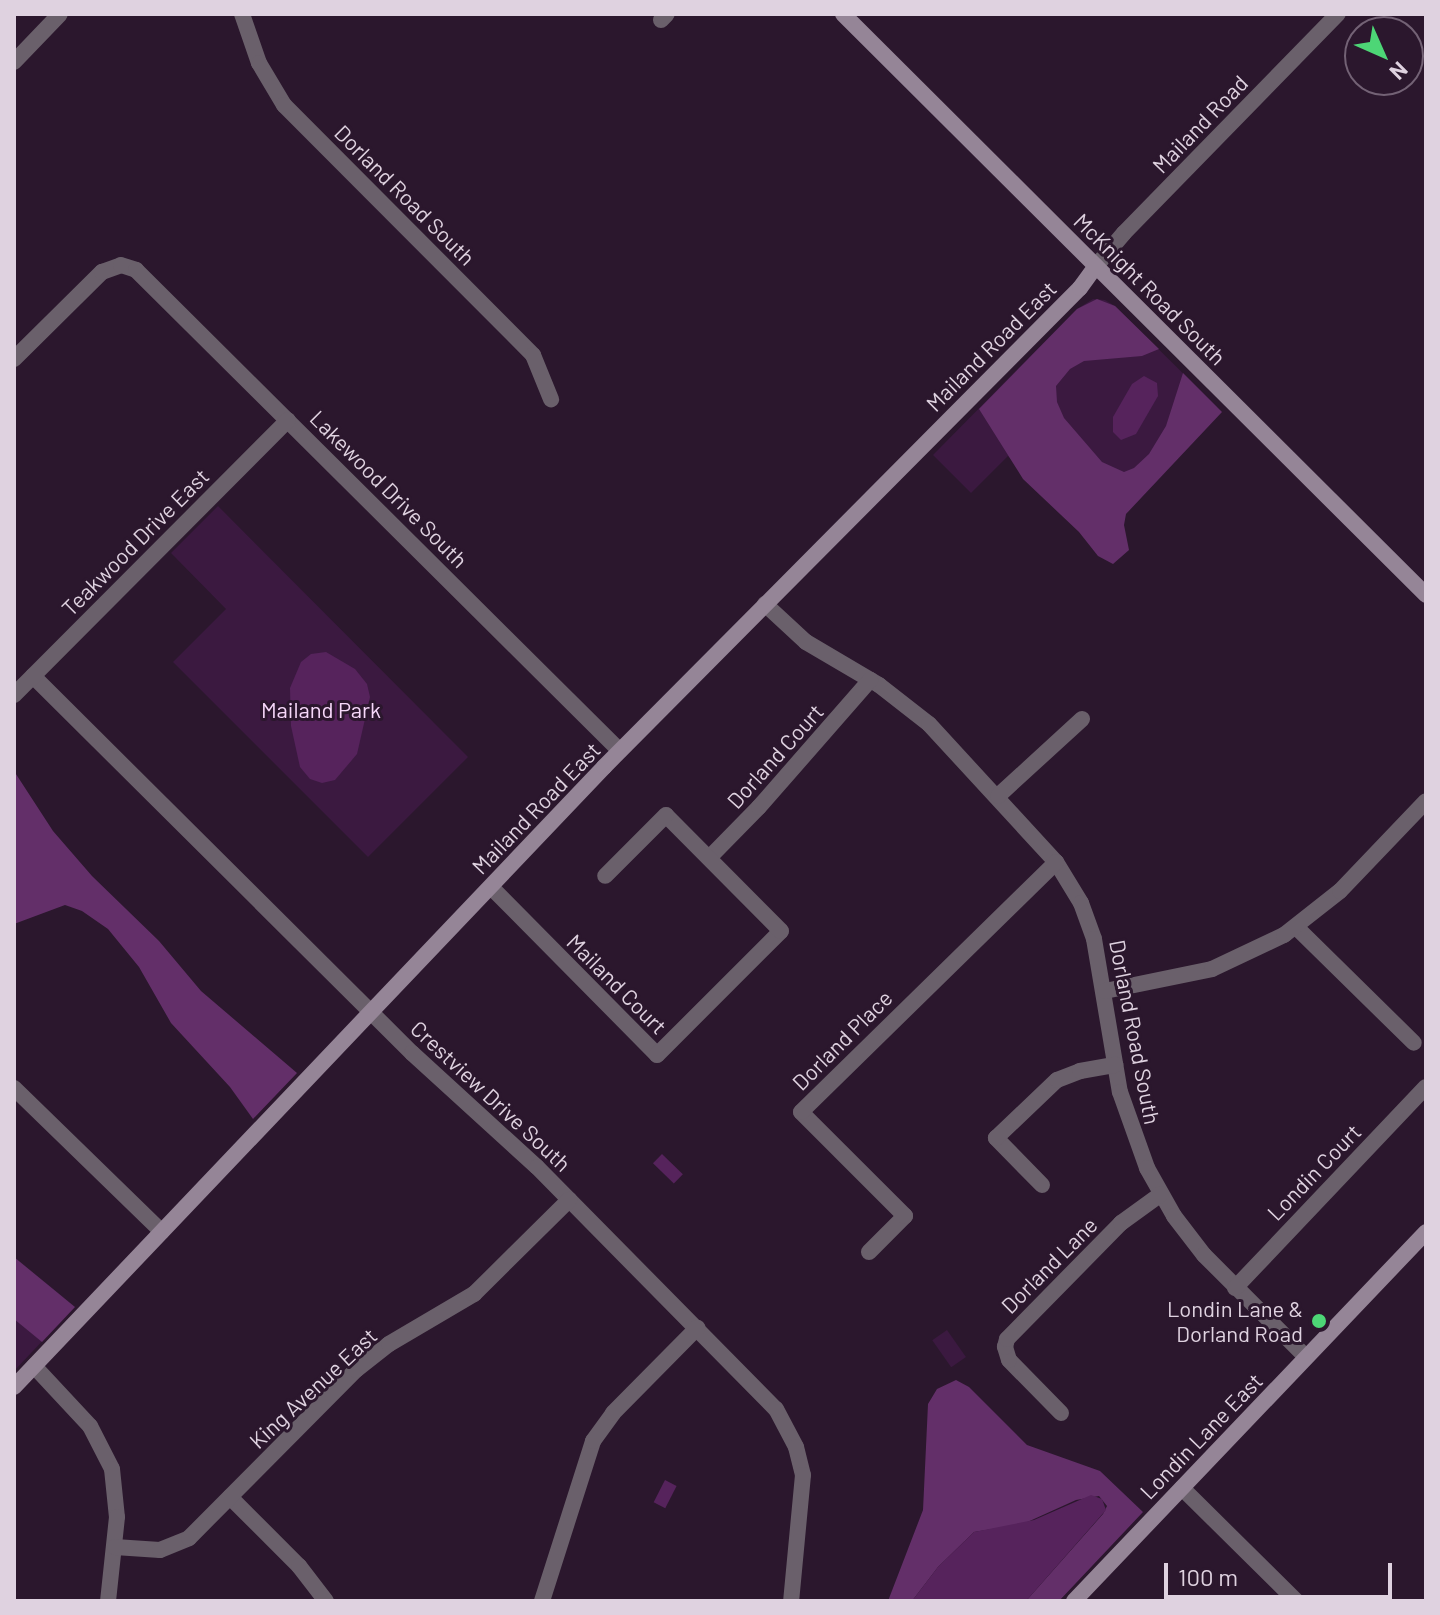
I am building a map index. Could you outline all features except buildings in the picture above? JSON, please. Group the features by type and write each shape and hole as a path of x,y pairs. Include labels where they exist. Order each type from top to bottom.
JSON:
{"street":[{"path":"18,50 60,14"},
{"name":"Dorland Road South","path":"242,14 259,63 284,105 533,355 551,399"},
{"name":"McKnight Road South","path":"843,14 1426,595"},
{"name":"Mailand Road","path":"1096,266 1124,233 1338,14"},
{"name":"Lakewood Drive South","path":"14,359 95,278 121,265 143,275 620,751"},
{"name":"Mailand Road East","path":"14,1387 620,751 1080,288 1096,266"},
{"name":"Teakwood Drive East","path":"14,695 288,420"},
{"name":"Dorland Road South","path":"765,604 806,642 870,680 929,724 1056,862 1086,915 1105,991 1115,1065 1133,1135 1161,1194 1196,1246 1306,1357"},
{"name":"Crestview Drive South","path":"33,676 371,1012 569,1200 776,1409 796,1447 803,1490 791,1601"},
{"name":"Dorland Court","path":"709,858 769,797 870,680"},
{"path":"998,796 1082,719"},
{"path":"1105,991 1212,969 1256,951 1296,927 1340,891 1426,801"},
{"path":"605,876 666,815 709,858"},
{"name":"Mailand Court","path":"491,887 657,1055 781,931 709,858"},
{"name":"Dorland Place","path":"869,1252 905,1216 801,1112 1056,862"},
{"path":"1296,927 1414,1043"},
{"path":"1042,1185 996,1138 1057,1080 1080,1071 1115,1065"},
{"name":"Londin Court","path":"1235,1288 1426,1087"},
{"path":"14,1088 162,1232"},
{"name":"Dorland Lane","path":"1061,1413 1009,1360 1005,1347 1007,1339 1121,1223 1161,1194"},
{"name":"King Avenue East","path":"115,1547 153,1551 177,1545 230,1497 356,1370 389,1344 474,1294 569,1200"},
{"name":"Londin Lane East","path":"1074,1601 1426,1232"},
{"path":"542,1601 593,1441 613,1413 697,1328"},
{"path":"34,1366 83,1417 109,1459 116,1495 115,1547 108,1601"},
{"path":"1182,1488 1296,1601"},
{"path":"230,1497 299,1566 326,1601"}],"green space":[{"path":"1093,299 1105,300 1115,306 1217,407 1089,537 1008,456 971,493 933,455 1077,309"},
{"name":"Mailand Park","path":"218,506 468,757 368,857 173,662 226,609 171,553"},
{"path":"14,1264 66,1316 14,1371"},
{"path":"947,1330 966,1357 951,1367 932,1340"}],"shaded area":[{"path":"1097,299 1115,306 1159,349 1142,356 1084,361 1070,369 1056,386 1057,402 1064,418 1102,462 1124,472 1134,468 1149,454 1166,426 1183,373 1222,412 1126,514 1124,525 1129,550 1113,564 1098,556 1079,532 1023,479 979,409 1077,309"},
{"path":"1144,376 1157,383 1158,396 1136,434 1121,440 1113,432 1113,417 1132,384"},
{"path":"326,652 355,669 367,684 370,697 357,754 335,780 322,783 310,779 300,767 291,726 290,688 301,662 311,654"},
{"path":"14,771 53,831 92,876 159,941 201,991 297,1073 253,1119 230,1087 171,1023 139,967 108,929 82,911 65,905 14,924"},
{"path":"662,1154 683,1174 674,1183 653,1163"},
{"path":"14,1257 75,1307 42,1342 14,1319"},
{"path":"956,1380 969,1387 1027,1445 1100,1471 1143,1512 1059,1601 1026,1601 1103,1514 1107,1506 1099,1496 1076,1500 1023,1524 974,1532 938,1567 912,1601 888,1601 923,1510 928,1404 937,1389"},
{"path":"665,1480 677,1486 665,1508 654,1502"},
{"path":"1091,1495 1102,1499 1106,1510 1026,1601 912,1601 938,1567 974,1532 1034,1520"}],"place":[{"name":"Londin Lane & Dorland Road","path":"1319,1321"}]}
